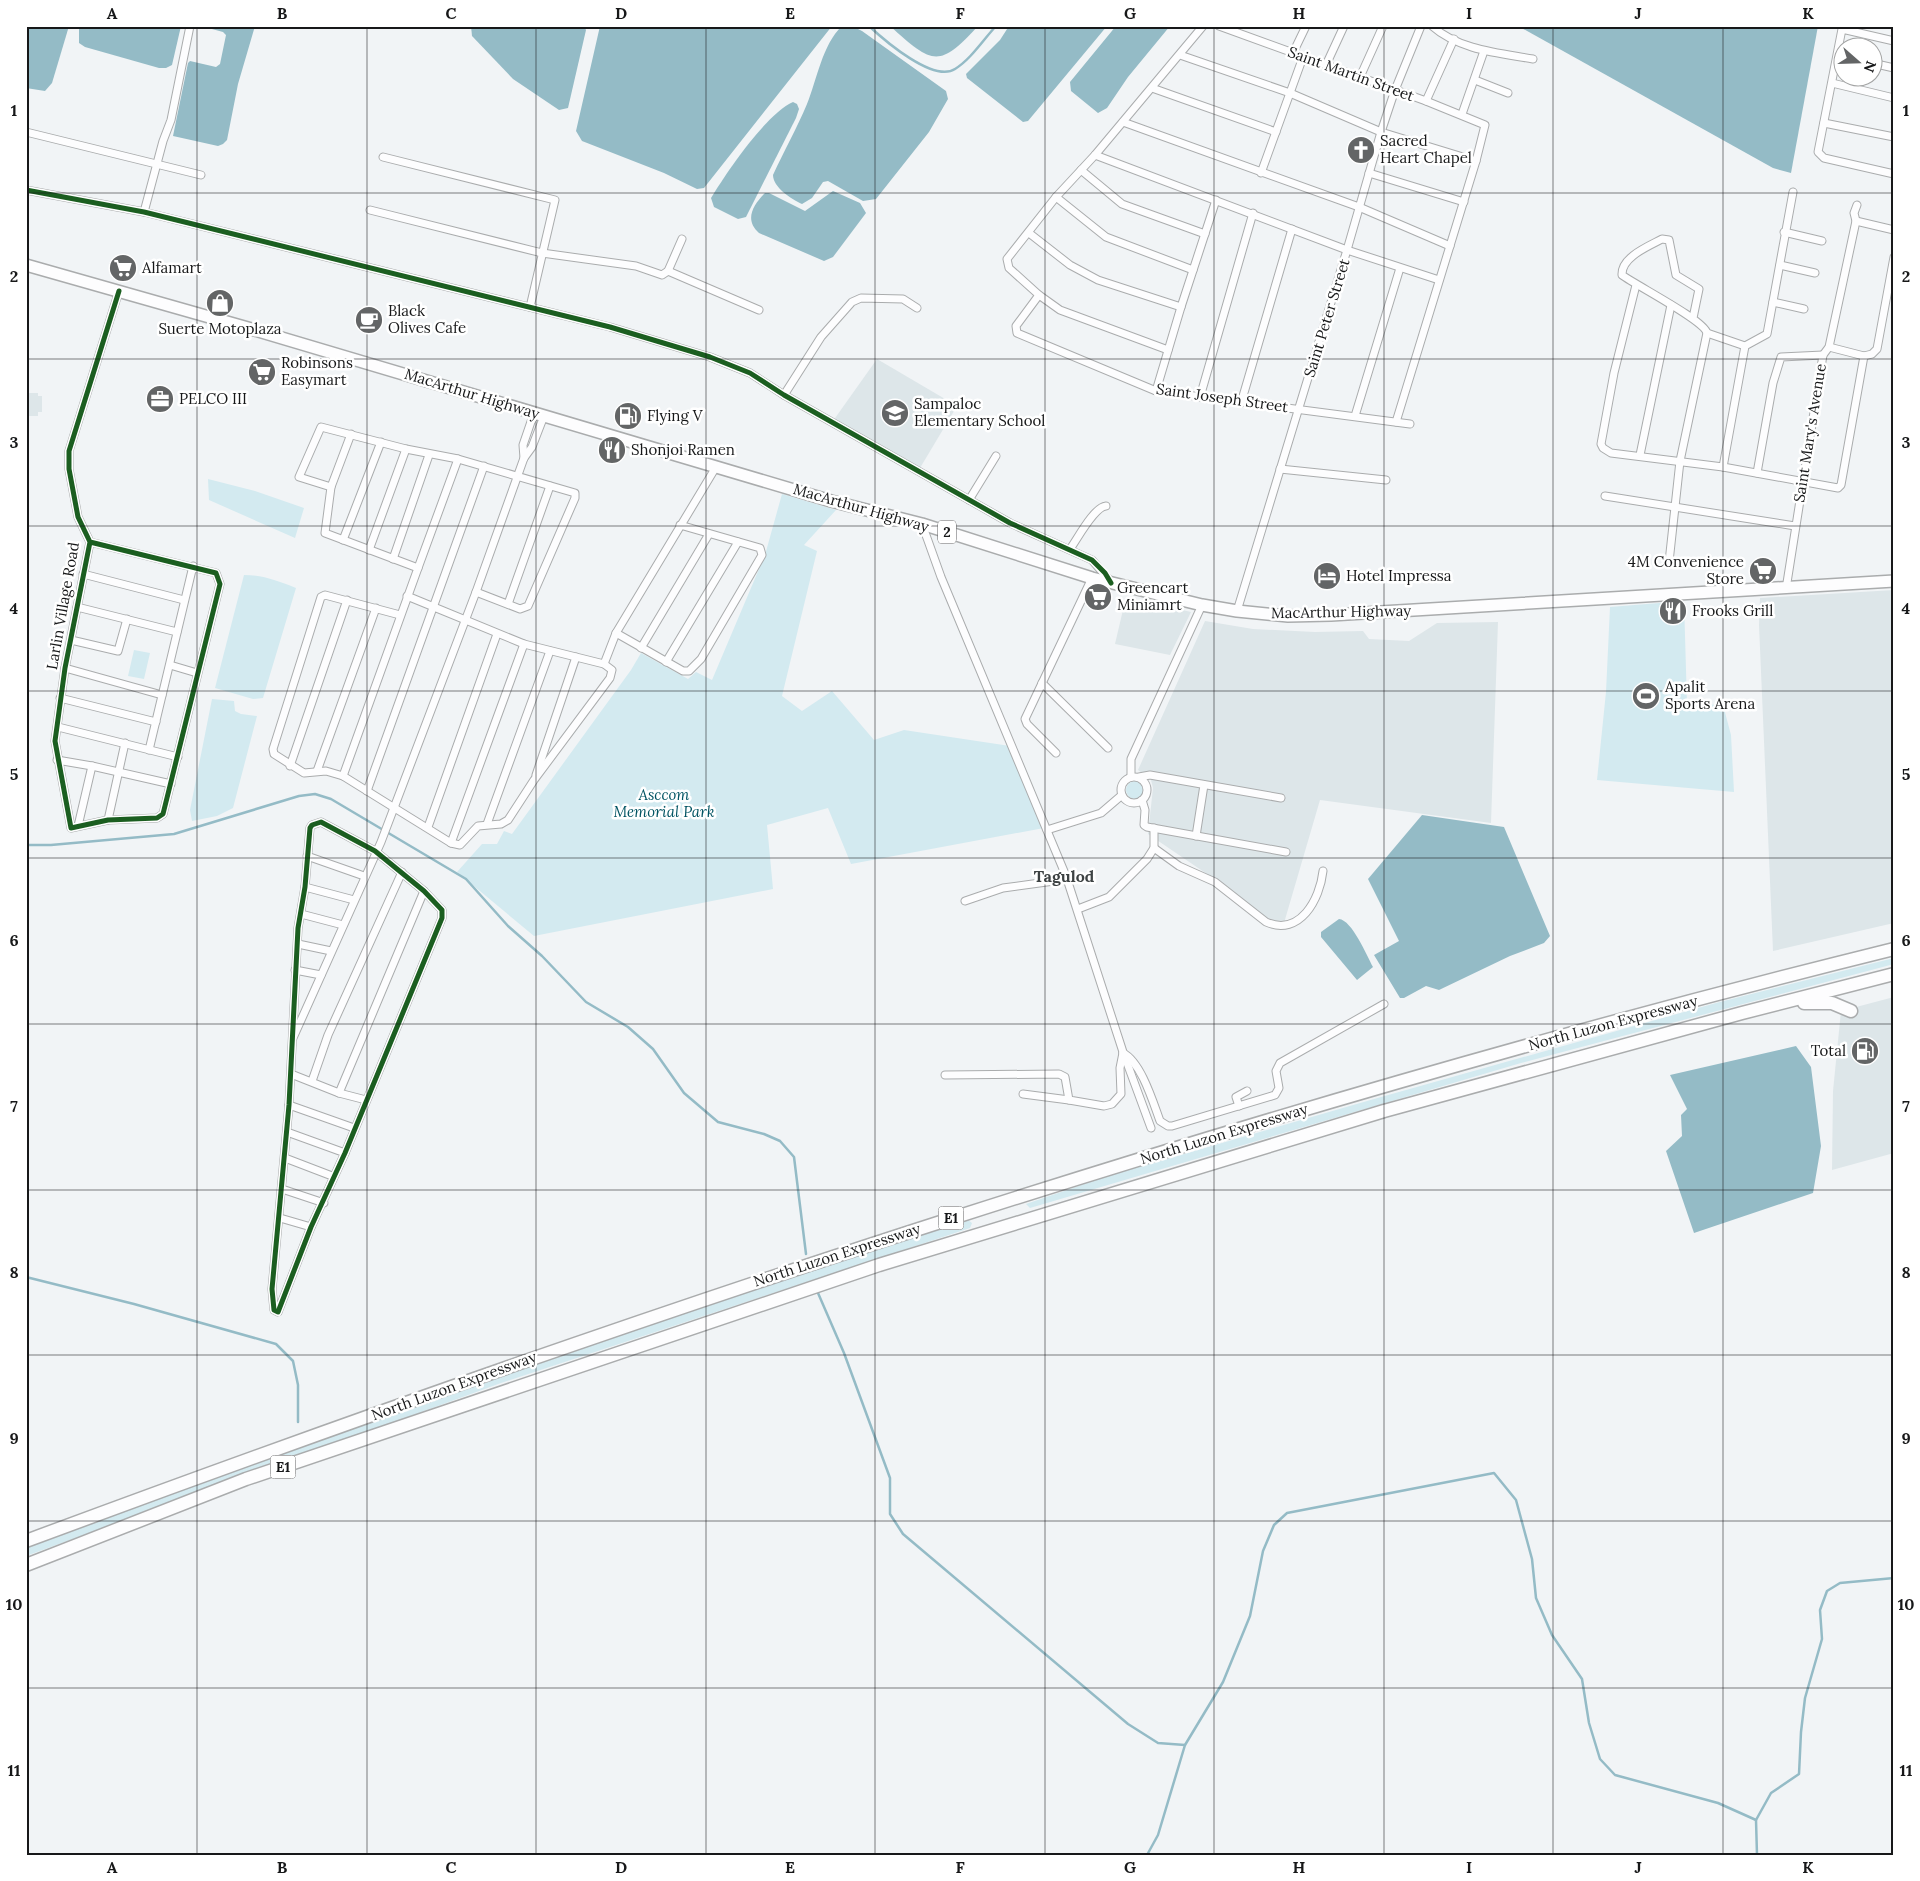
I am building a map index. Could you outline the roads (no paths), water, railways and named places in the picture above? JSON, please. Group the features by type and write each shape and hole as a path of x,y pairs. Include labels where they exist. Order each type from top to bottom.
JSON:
{"highway":[{"name":"MacArthur Highway","path":"26,265 831,501 922,524 1092,578 1202,605 1237,611 1288,616 1331,615 1894,581"},
{"name":"North Luzon Expressway","path":"26,1541 237,1463 716,1294 1018,1196 1465,1064 1894,949"},
{"name":"North Luzon Expressway","path":"26,1566 246,1479 879,1265 1329,1127 1742,1013 1894,974"},
{"path":"1742,1013 1812,1002 1832,1003 1850,1011"}],"street":[{"path":"144,212 171,120 190,26"},
{"path":"1168,350 1060,310 1039,295 1007,265 1007,259 1056,197 1095,155 1203,26"},
{"name":"Saint Martin Street","path":"1218,26 1483,123 1485,126 1476,161"},
{"path":"1293,53 1306,26"},
{"path":"1326,65 1344,26"},
{"path":"1360,77 1383,26"},
{"name":"Saint Peter Street","path":"1237,611 1381,132 1395,90 1421,26"},
{"path":"1432,26 1454,39 1484,51 1533,59"},
{"path":"1842,28 1894,41"},
{"path":"1426,101 1454,39"},
{"path":"1462,114 1484,51"},
{"path":"1180,55 1290,93 1381,132 1476,161 1396,422"},
{"path":"1261,173 1303,57"},
{"path":"1474,80 1508,93"},
{"path":"1832,84 1818,152 1821,157 1894,174"},
{"path":"1152,88 1276,132"},
{"path":"1850,88 1894,98"},
{"path":"1122,122 1359,207 1450,246"},
{"path":"1824,123 1894,137"},
{"path":"26,132 201,175"},
{"path":"1095,155 1347,250 1439,280"},
{"path":"383,157 555,200 530,307"},
{"path":"1080,170 1122,204 1205,234"},
{"path":"1369,173 1464,202"},
{"path":"26,190 144,212 530,307 657,340 710,357 750,373 784,395 1010,523 1092,560 1105,573 1111,583"},
{"path":"1707,333 1745,346 1767,334 1784,232 1794,192"},
{"path":"1056,197 1106,236 1192,270"},
{"path":"1156,391 1180,307 1216,200"},
{"name":"Saint Mary's Avenue","path":"1786,589 1823,355 1829,347 1856,221 1854,213 1857,204"},
{"path":"370,210 542,253 636,266 662,275 668,271 682,239"},
{"path":"1200,397 1252,213"},
{"path":"1856,221 1894,230"},
{"path":"1241,403 1292,229"},
{"path":"1784,232 1822,240"},
{"path":"1029,233 1070,265 1098,280 1180,307"},
{"path":"1670,562 1680,462 1707,333 1705,327 1693,318 1622,275 1623,268 1638,253 1662,239 1666,239 1676,275 1700,289 1693,318"},
{"path":"1829,347 1864,356 1872,354 1878,349 1894,257"},
{"path":"1780,265 1816,273"},
{"path":"1355,416 1400,268"},
{"path":"668,271 759,310"},
{"path":"1636,285 1614,373 1601,444 1607,452 1640,455 1841,487 1864,356"},
{"name":"Larlin Village Road","path":"78,826 71,828 55,741 65,668 90,542 78,517 69,469 69,451 119,291"},
{"name":"Saint Joseph Street","path":"1039,295 1015,330 1076,359 1156,391 1241,403 1299,408 1410,424"},
{"path":"784,395 821,337 852,302 861,298 903,299 917,308"},
{"path":"1773,302 1804,309"},
{"path":"1640,455 1671,305"},
{"path":"1723,468 1745,346"},
{"path":"1757,473 1773,383 1781,357 1823,355"},
{"path":"524,458 523,445 539,414"},
{"path":"290,1043 375,851 381,842 476,592 517,476 524,458 532,447 539,414"},
{"path":"331,487 302,480 299,477 299,472 321,427 429,455 458,459 575,493 528,606 520,609 476,592"},
{"path":"351,434 331,487 323,530 328,535 418,568"},
{"path":"343,540 381,442"},
{"path":"369,550 406,449"},
{"path":"393,559 429,455"},
{"path":"969,500 996,456"},
{"path":"343,776 458,459"},
{"path":"367,791 484,466"},
{"path":"604,664 616,633 716,467"},
{"path":"1280,469 1386,480"},
{"path":"508,604 550,486"},
{"path":"1605,496 1795,526"},
{"path":"1070,549 1093,515 1106,506"},
{"path":"922,524 941,577 1066,876 1123,1052 1151,1128"},
{"path":"616,633 685,672 701,659 762,555 760,548 680,525"},
{"path":"641,648 709,534"},
{"path":"90,542 216,573 220,584 178,757 160,818 108,820 78,826 92,766"},
{"path":"666,662 738,542"},
{"path":"150,750 193,566"},
{"path":"83,574 184,600"},
{"path":"1056,753 1026,721 1026,716 1092,578"},
{"path":"400,615 325,595 319,601 274,749 275,756 304,773 317,771 343,776 393,809 428,827 451,843 460,845 475,828 487,824 501,824 508,820 534,780 610,678 612,670 604,664 524,644 433,608 408,596"},
{"path":"290,766 347,600"},
{"path":"1202,605 1131,760 1135,777 1147,786 1147,794 1142,800 1129,802 1122,795 1122,786 1135,777 1145,774 1281,798"},
{"path":"77,607 177,632"},
{"path":"317,771 376,608"},
{"path":"71,640 118,652 127,620"},
{"path":"428,827 497,634"},
{"path":"451,843 524,644"},
{"path":"487,824 550,651"},
{"path":"534,780 576,657"},
{"path":"170,665 197,673"},
{"path":"65,668 162,694"},
{"path":"1042,682 1108,748"},
{"path":"60,698 156,722"},
{"path":"58,727 178,757"},
{"path":"108,820 124,744"},
{"path":"57,760 171,784"},
{"path":"1196,836 1204,785"},
{"path":"1047,830 1101,812 1122,795"},
{"path":"1142,800 1145,810 1144,825 1286,852"},
{"path":"321,822 375,851 424,891 442,910 442,918 345,1153 332,1176 324,1203 311,1227 278,1312 274,1310 272,1289 289,1105 290,1043 295,970 310,828 312,824 321,822"},
{"path":"1078,909 1102,900 1115,892 1147,859 1154,848 1154,828"},
{"path":"1154,848 1179,866 1215,882 1266,922 1274,925 1283,925 1299,920 1306,915 1318,893 1323,871"},
{"path":"307,856 364,876"},
{"path":"312,1081 328,1035 402,872"},
{"path":"965,901 1003,888 1054,881 1066,876"},
{"path":"305,887 354,900"},
{"path":"339,1093 424,891"},
{"path":"301,914 343,925"},
{"path":"298,944 331,951"},
{"path":"295,970 321,976"},
{"path":"1123,1052 1133,1062 1160,1121 1168,1126 1275,1095 1278,1088 1276,1071 1280,1063 1384,1004"},
{"path":"1023,1094 1104,1106 1112,1104 1121,1094 1120,1068 1123,1052"},
{"path":"290,1074 339,1093 366,1100"},
{"path":"944,1075 1059,1074 1065,1077 1068,1084 1069,1100"},
{"path":"1239,1106 1236,1097 1246,1091"},
{"path":"289,1105 354,1128"},
{"path":"287,1132 345,1153"},
{"path":"285,1158 332,1176"},
{"path":"282,1189 324,1203"},
{"path":"280,1218 311,1227"}],"water":[{"path":"26,26 69,26 52,83 45,91 26,88"},
{"path":"79,26 181,26 172,65 166,68 159,68 85,47 79,43"},
{"path":"201,26 255,26 238,84 227,140 218,146 173,136 188,63 190,61 216,67 220,64 226,35 223,32"},
{"path":"471,26 584,26 586,30 568,108 559,110 513,79 472,36"},
{"path":"600,26 832,26 704,188 697,189 664,173 582,141 576,131"},
{"path":"842,26 852,26 862,31 946,91 948,99 929,132 876,199 863,201 828,181 823,182 812,198 802,204 779,188 773,175 807,104 825,53 835,34"},
{"path":"890,26 978,26 954,49 944,55 935,56 926,54 916,48"},
{"path":"1009,26 1107,26 1028,121 1023,122 967,78 966,74 1000,40"},
{"path":"1116,26 1170,26 1128,77 1107,108 1098,113 1071,91 1070,82"},
{"path":"1518,26 1818,26 1791,173 1773,168"},
{"path":"793,102 797,104 799,109 796,118 746,217 738,219 714,207 711,198 747,145 771,119"},
{"path":"833,191 860,203 866,213 833,257 824,261 759,233 754,228 751,218 752,213 757,202 765,193 769,193 805,211"},
{"path":"1422,815 1504,827 1550,936 1544,943 1510,956 1439,990 1426,986 1404,998 1400,998 1374,955 1399,941 1368,879"},
{"path":"1339,919 1349,925 1354,932 1373,967 1357,980 1321,937 1321,932"},
{"path":"1796,1046 1811,1067 1821,1146 1813,1193 1694,1233 1666,1151 1682,1136 1681,1115 1687,1109 1670,1075"}],"waterway":[{"path":"869,26 898,50 923,66 946,72 955,69 966,60 996,26"},
{"path":"26,845 51,845 174,834 299,796 315,794 331,799 466,879 508,926 542,956 586,1002 628,1027 653,1049 684,1093 718,1122 764,1134 780,1141 794,1157 806,1254"},
{"path":"26,1277 134,1304 276,1344 293,1361 298,1385 298,1422"},
{"path":"818,1293 844,1353 890,1478 890,1514 903,1534 1128,1724 1158,1743 1185,1745"},
{"path":"1147,1855 1158,1835 1185,1745 1223,1682 1250,1616 1263,1551 1274,1525 1287,1513 1494,1473 1516,1500 1532,1559 1536,1598 1552,1635 1582,1679 1589,1723 1600,1759 1615,1775 1718,1803 1756,1820"},
{"path":"1757,1855 1756,1820 1771,1793 1799,1774 1805,1698 1822,1639 1820,1610 1827,1591 1840,1583 1894,1578"}],"place":[{"name":"Sacred Heart Chapel","path":"1361,150"},
{"name":"Alfamart","path":"123,268"},
{"name":"Suerte Motoplaza","path":"220,303"},
{"name":"Black Olives Cafe","path":"369,320"},
{"name":"Robinsons Easymart","path":"262,372"},
{"name":"PELCO III","path":"160,399"},
{"name":"Sampaloc Elementary School","path":"895,413"},
{"name":"Flying V","path":"628,416"},
{"name":"Shonjoi Ramen","path":"612,450"},
{"name":"4M Convenience Store","path":"1763,571"},
{"name":"Hotel Impressa","path":"1327,576"},
{"name":"Greencart Miniamrt","path":"1098,597"},
{"name":"Frooks Grill","path":"1673,611"},
{"name":"Apalit Sports Arena","path":"1646,696"},
{"name":"Total","path":"1865,1051"}],"district":[{"name":"Tagulod","path":"1064,876"}],"park label":[{"name":"Asccom Memorial Park","path":"664,804"}]}
